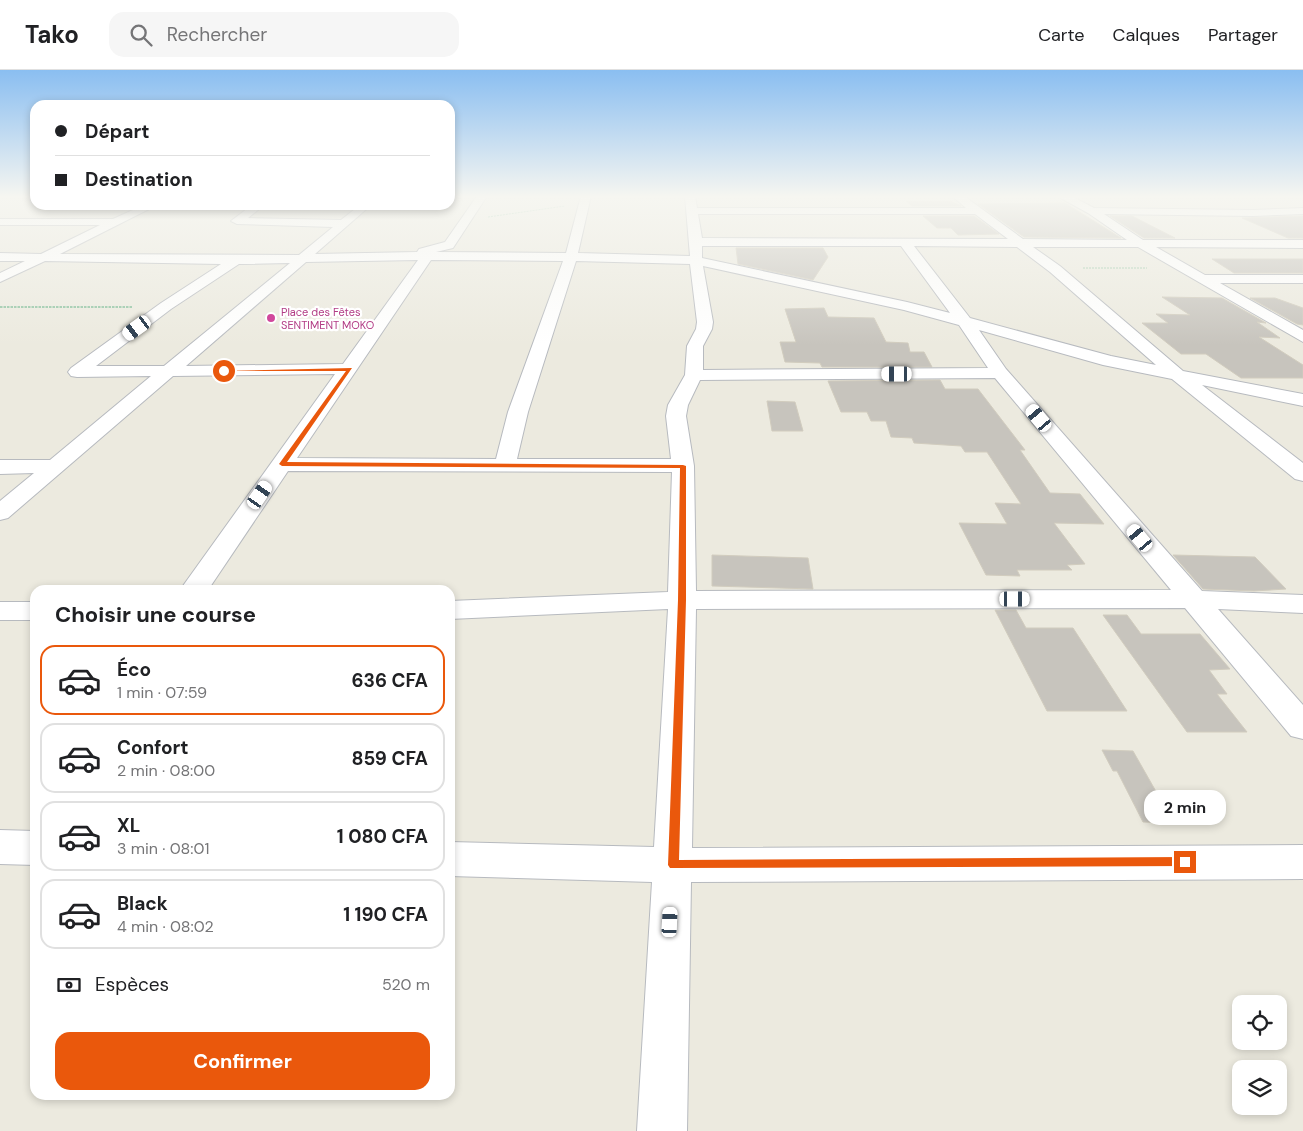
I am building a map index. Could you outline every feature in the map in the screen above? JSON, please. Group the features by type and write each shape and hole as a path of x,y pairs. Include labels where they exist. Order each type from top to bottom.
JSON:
{"street":[{"path":"0,278 69,246"},
{"path":"0,513 318,246"},
{"path":"398,256 447,246"},
{"path":"505,464 518,412 574,246"},
{"path":"662,1131 674,865 682,600 683,466 676,416 678,405 694,375 694,346 704,329 705,322 696,246"},
{"path":"0,258 236,260 398,256 571,256 823,246"},
{"path":"907,246 965,322 1000,373 1303,727"},
{"path":"1022,246 1055,268 1180,377 1303,474"},
{"path":"1145,246 1185,267 1303,337"},
{"path":"696,251 907,306 1072,352 1180,377 1303,400"},
{"path":"197,585 427,256"},
{"path":"236,260 166,306 77,372 350,369"},
{"path":"1205,279 1303,279"},
{"path":"694,375 1000,373"},
{"path":"282,464 683,466"},
{"path":"0,467 56,466"},
{"path":"455,610 682,600 1191,598 1303,604"},
{"path":"0,611 30,611"},
{"path":"0,847 30,848"},
{"path":"455,859 674,865 1303,862"}],"path":[{"path":"1055,268 1185,267"},
{"path":"0,307 166,306"}],"building":[{"path":"736,248 823,248 828,257 813,280 738,264"},
{"path":"1212,259 1303,259 1303,273 1234,273"},
{"path":"1162,297 1222,298 1266,323 1257,322 1280,338 1259,337 1303,365 1303,378 1241,378 1206,354 1181,354 1142,323 1168,323 1156,314 1190,315"},
{"path":"1250,298 1275,298 1303,308 1303,325 1297,324"},
{"path":"824,308 828,317 874,318 886,342 908,343 910,352 924,352 932,367 822,367 820,363 785,362 780,342 796,342 785,309"},
{"path":"940,380 945,389 978,389 1025,450 1020,450 1050,493 1080,494 1104,524 1054,523 1085,564 1067,565 1072,570 1017,570 1020,576 986,575 959,523 1007,524 995,503 1021,504 987,452 965,452 961,446 914,443 912,438 891,437 886,421 871,421 867,412 841,412 828,381"},
{"path":"767,401 795,402 803,431 772,431"},
{"path":"712,555 808,558 813,589 712,586"},
{"path":"1173,555 1255,557 1286,589 1254,591 1203,589"},
{"path":"995,610 1016,610 1026,628 1073,628 1127,711 1047,711"},
{"path":"1103,615 1127,615 1141,634 1200,634 1230,669 1209,670 1227,694 1217,694 1247,732 1187,732"},
{"path":"1102,750 1133,751 1174,823 1143,822 1117,771 1113,771"}],"place":[{"name":"Place des Fêtes SENTIMENT MOKO","path":"271,318"}],"route":[{"path":"224,371 350,369 282,464 683,466 682,600 674,865 1185,862"}]}
